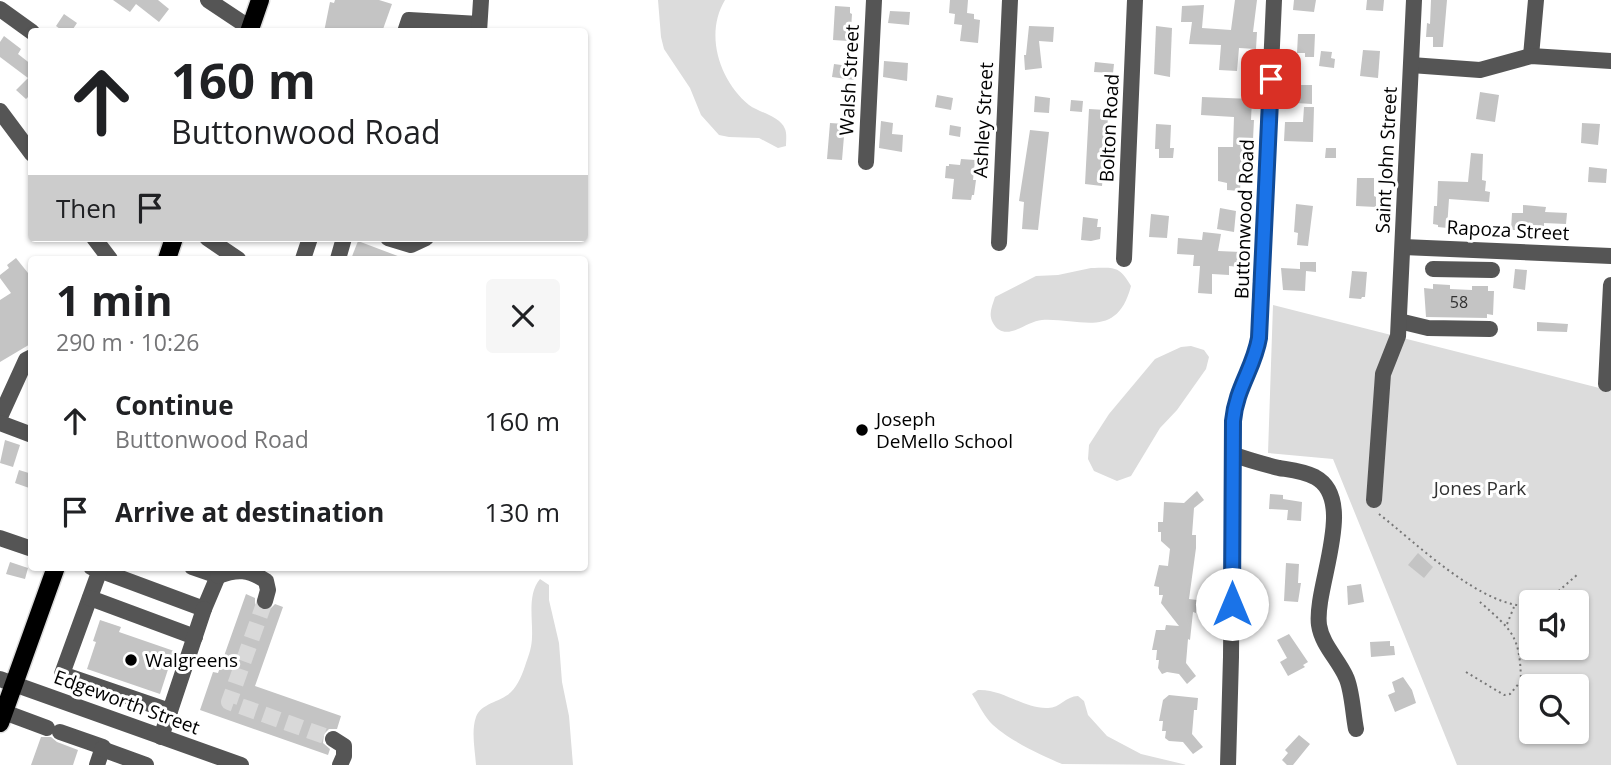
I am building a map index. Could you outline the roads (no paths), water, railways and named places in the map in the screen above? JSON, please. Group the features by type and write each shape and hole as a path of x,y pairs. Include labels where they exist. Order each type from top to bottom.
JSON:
{"main road":[{"path":"251,28 260,0"},
{"path":"2,718 7,681 54,571"}],"street":[{"path":"208,0 247,28"},
{"path":"406,28 409,20 479,28 481,0"},
{"name":"Walsh Street","path":"866,162 874,0"},
{"name":"Ashley Street","path":"999,243 1010,0"},
{"name":"Bolton Road","path":"1124,259 1135,0"},
{"name":"Buttonwood Road","path":"1228,765 1235,404 1257,349 1261,315 1274,0"},
{"name":"Saint John Street","path":"1374,500 1383,374 1398,336 1413,0"},
{"path":"1531,56 1540,1"},
{"path":"0,9 28,29"},
{"path":"1411,65 1480,70 1531,56 1611,61"},
{"path":"0,111 28,149"},
{"path":"97,242 108,256"},
{"path":"213,242 234,256"},
{"name":"Rapoza Street","path":"1403,247 1611,256"},
{"path":"1461,270 1462,249"},
{"path":"1433,269 1492,270"},
{"path":"1606,384 1611,285"},
{"path":"1399,321 1428,328 1490,330"},
{"path":"0,417 6,393 28,358"},
{"path":"0,424 28,434"},
{"path":"1232,454 1262,464 1304,472 1324,483 1331,494 1334,527 1320,605 1319,627 1326,645 1350,685 1356,729"},
{"path":"0,538 28,548"},
{"path":"96,571 90,598 62,674 167,710"},
{"path":"105,571 204,609"},
{"path":"204,571 218,576 233,571"},
{"path":"244,571 253,572 266,581 268,590 265,601"},
{"path":"161,737 167,710 218,576"},
{"path":"90,598 195,637"},
{"name":"Edgeworth Street","path":"7,681 161,737 209,760 241,765"},
{"path":"2,718 54,730 101,754 121,756 146,765"},
{"path":"121,756 132,726"},
{"path":"333,739 344,746 340,765"}],"tunnel":[{"path":"265,601 229,702 333,739"}],"place":[{"name":"Joseph DeMello School","path":"862,430"},
{"name":"Walgreens","path":"131,660"}],"park label":[{"name":"Jones Park","path":"1480,488"}]}
